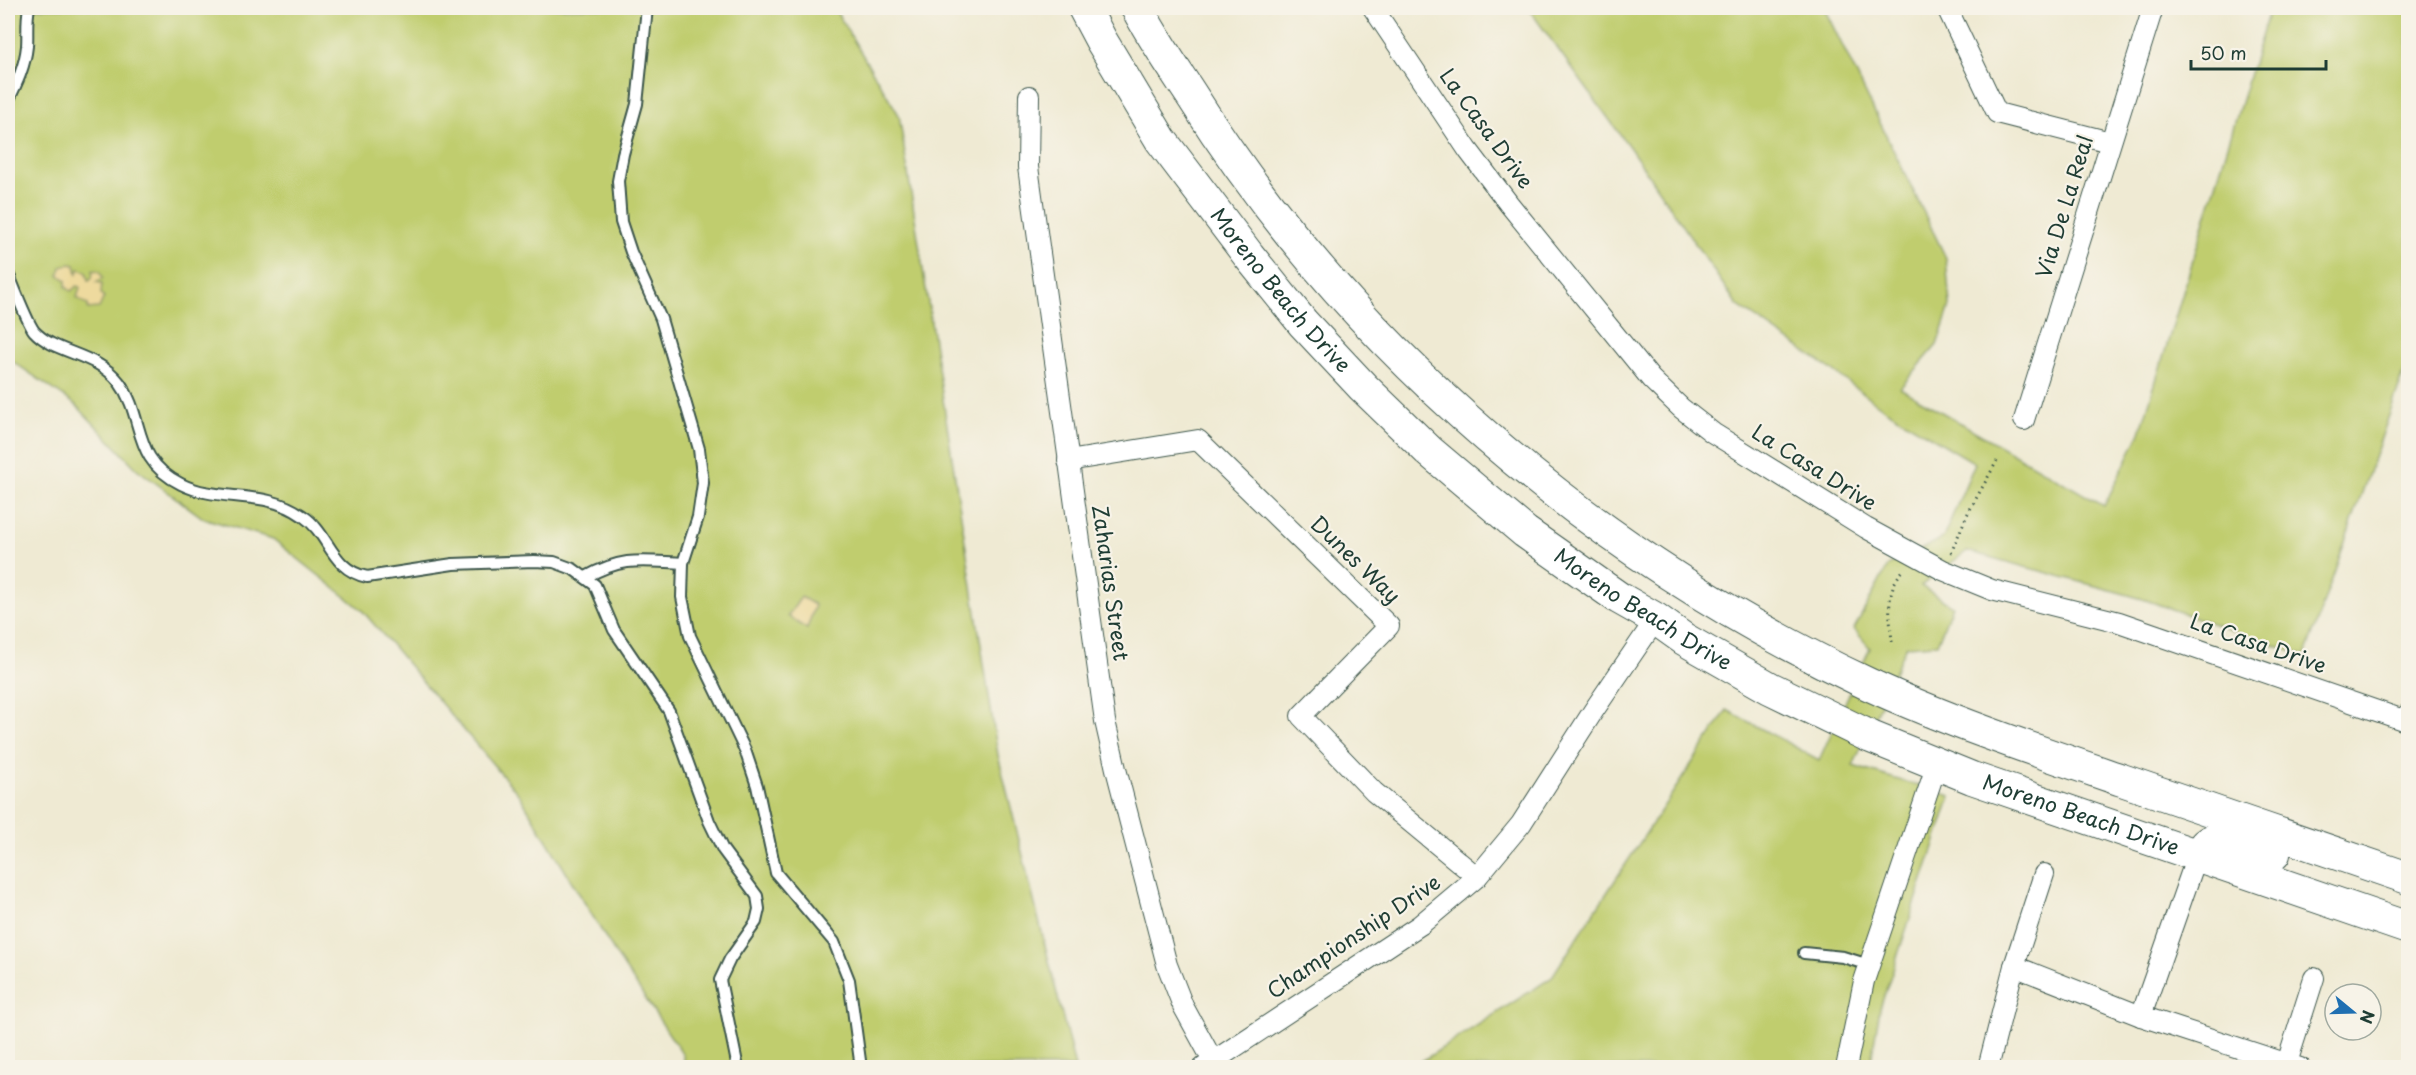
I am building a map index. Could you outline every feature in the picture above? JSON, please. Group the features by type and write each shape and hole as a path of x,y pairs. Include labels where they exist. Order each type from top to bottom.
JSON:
{"main road":[{"name":"Moreno Beach Drive","path":"1084,8 1161,140 1303,323 1429,451 1525,532 1619,598 1656,619 1684,639 1770,688 1871,737 1972,778 2409,928"},
{"name":"Moreno Beach Drive","path":"1137,8 1223,145 1294,239 1401,357 1460,415 1549,489 1683,583 1798,650 1926,708 2045,754 2409,878"},
{"path":"1656,619 1683,583"},
{"path":"2197,856 2207,843 2220,839 2239,842 2323,869 2368,864"}],"street":[{"name":"La Casa Drive","path":"1372,8 1468,150 1509,204 1651,379 1681,408 1713,433 1866,528 1943,570 1992,590 2129,625 2407,717"},
{"path":"1947,8 1997,113 2110,142"},
{"name":"Via De La Real","path":"2024,420 2152,8"},
{"name":"Zaharias Street","path":"1029,96 1028,167 1106,721 1116,769 1167,965 1208,1064"},
{"name":"Dunes Way","path":"1068,461 1198,440 1389,626 1301,716 1374,792 1477,877"},
{"name":"Championship Drive","path":"1208,1064 1420,925 1477,877 1521,824 1656,619"},
{"path":"1846,1068 1856,1012 1869,965 1937,764"},
{"path":"2141,1016 2197,856"},
{"path":"1988,1068 2014,966 2044,874"},
{"path":"2014,966 2141,1016 2293,1065 2314,978"}],"lane":[{"path":"8,101 20,76 25,58 29,8"},
{"path":"647,8 637,104 618,181 621,222 631,252 661,319 699,448 703,483 698,517 683,562 682,597 690,636 745,750 757,786 776,873 834,942 849,980 861,1068"},
{"path":"8,273 34,330 52,343 92,359 119,382 131,406 136,426 151,462 182,485 216,494 257,497 304,516 316,528 343,566 357,575 367,577 453,564 512,560 554,562 573,569 595,585 614,630 626,651 669,711 709,821 723,850 757,896 759,909 756,922 724,968 720,980 738,1068"},
{"path":"586,577 607,565 628,561 683,562"},
{"path":"1804,953 1843,957 1869,965"}],"green space":[{"path":"8,8 834,8 899,115 998,755 1075,1067 684,1067 683,1055 615,953 520,796 361,609 273,539 203,518 137,469 76,405 8,358"},
{"path":"1528,8 1824,8 1946,258 1950,306 1937,345 1900,388 2104,506 2140,433 2270,8 2408,8 2408,361 2305,656 2143,599 1967,551 1921,586 1952,606 1937,644 1906,646 1853,766 1951,796 1880,1008 1870,1067 1411,1068 1551,978 1727,710 1819,760 1870,648 1854,629 1888,566 1943,538 1975,463 1884,409 1737,305 1630,148"}],"sand":[{"path":"75,265 77,274 79,269 86,271 89,280 92,278 93,270 100,271 103,278 96,282 102,283 101,294 104,297 99,308 88,309 88,305 77,298 80,287 77,286 71,291 66,287 66,280 59,275 61,267"},
{"path":"801,597 815,605 807,629 788,616"}]}
